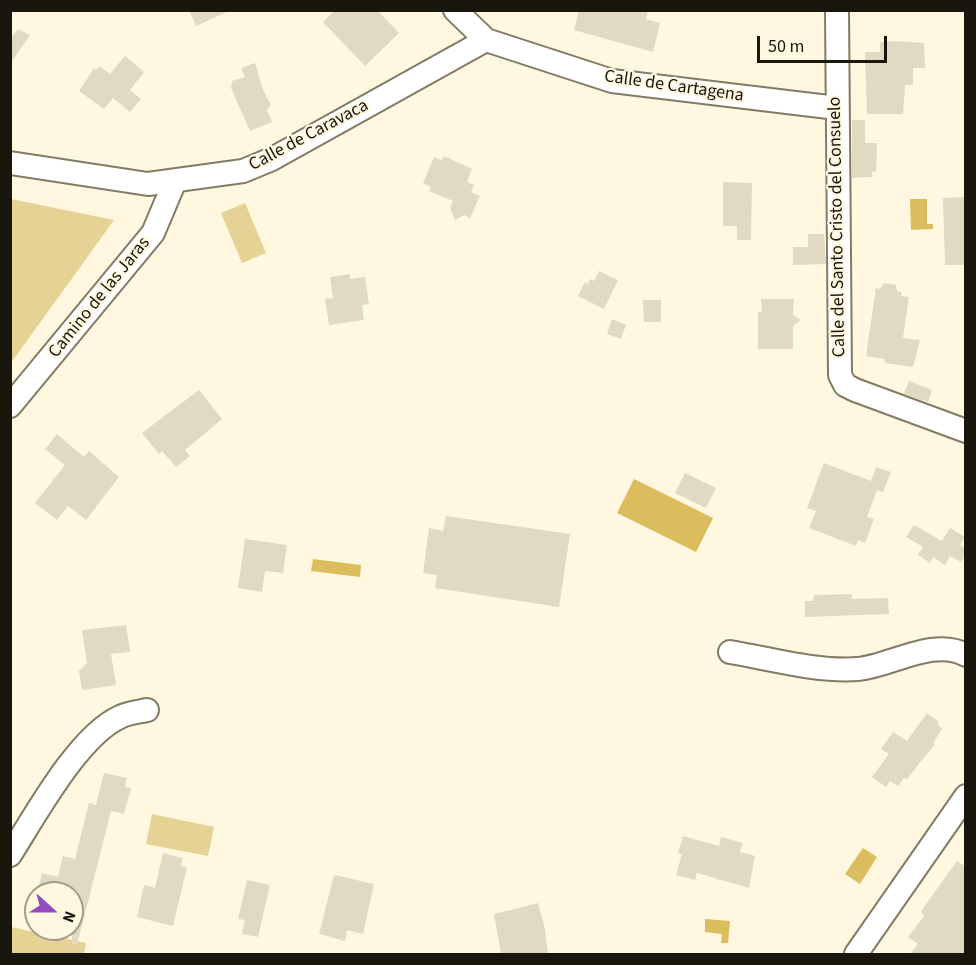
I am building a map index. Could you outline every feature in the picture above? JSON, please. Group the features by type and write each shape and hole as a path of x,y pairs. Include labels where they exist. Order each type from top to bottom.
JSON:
{"street":[{"name":"Calle de Cartagena","path":"456,10 486,40 612,81 837,108"},
{"name":"Calle del Santo Cristo del Consuelo","path":"837,10 840,375 845,385 855,390 966,431"},
{"name":"Calle de Caravaca","path":"10,163 148,184 243,171 272,159 486,40"},
{"name":"Camino de las Jaras","path":"10,406 153,233 175,181"},
{"path":"730,652 840,670 861,668 940,649 955,649 966,655"},
{"path":"10,855 62,774 94,735 120,717 147,710"},
{"path":"856,954 966,796"}],"shaded area":[{"path":"10,199 114,220 11,363"},
{"path":"910,199 927,199 927,224 933,224 933,229 911,230"},
{"path":"245,203 266,253 242,263 221,213"},
{"path":"634,479 713,518 696,552 617,513"},
{"path":"313,559 361,565 360,577 311,571"},
{"path":"152,814 214,827 208,856 146,844"},
{"path":"863,848 877,857 860,884 845,874"},
{"path":"705,919 730,921 728,943 721,943 722,934 705,932"},
{"path":"11,927 24,930 24,941 86,943 84,954 11,954"}],"building":[{"path":"189,10 231,10 196,26"},
{"path":"335,10 377,10 399,33 365,66 323,22"},
{"path":"579,10 648,10 646,19 660,23 653,52 574,30"},
{"path":"18,29 30,35 10,64 10,39"},
{"path":"880,42 924,43 925,68 913,68 913,85 905,85 903,114 867,114 865,52 880,52"},
{"path":"125,56 144,72 130,90 141,99 130,112 113,98 104,109 79,91 94,68 96,70 99,66 110,74"},
{"path":"255,63 263,90 271,105 267,110 272,122 250,131 231,88 232,81 245,77 241,68"},
{"path":"852,120 865,120 865,143 877,143 876,172 872,171 872,177 852,178"},
{"path":"444,156 472,169 467,182 474,185 471,192 480,196 470,218 464,215 455,220 450,208 453,201 429,191 431,187 423,183 434,157 442,160"},
{"path":"723,182 752,183 751,240 737,240 737,226 723,226"},
{"path":"966,197 966,265 945,265 943,198"},
{"path":"808,234 824,234 826,264 793,265 793,247 808,247"},
{"path":"599,271 618,280 604,309 578,296 585,282 588,284 590,279 594,281"},
{"path":"350,274 350,279 365,277 369,304 362,305 364,320 329,325 325,299 333,298 330,277"},
{"path":"884,283 896,285 897,291 902,292 901,296 909,297 903,338 920,340 913,367 885,363 885,359 866,356 876,288 880,289"},
{"path":"761,299 794,299 793,315 801,320 793,326 793,349 758,349 758,312 762,312"},
{"path":"643,300 661,300 661,322 644,322"},
{"path":"612,319 626,325 621,339 607,334"},
{"path":"909,381 932,390 928,402 904,394"},
{"path":"199,390 222,419 185,450 190,456 176,467 162,451 159,454 142,433"},
{"path":"57,434 84,457 89,451 119,477 86,520 68,506 57,520 35,503 65,465 45,449"},
{"path":"824,463 871,481 876,467 891,472 883,492 877,490 867,517 874,519 865,543 858,540 856,546 809,528 816,511 807,508"},
{"path":"685,473 716,488 706,508 675,493"},
{"path":"446,516 570,534 559,607 435,588 437,575 423,573 429,528 443,531"},
{"path":"914,525 942,541 950,528 965,537 960,545 966,548 966,554 961,562 950,556 945,565 933,557 930,563 918,555 923,547 906,537"},
{"path":"245,539 287,545 283,573 265,571 262,592 238,588"},
{"path":"852,594 852,599 888,598 889,614 805,617 805,601 813,601 814,595"},
{"path":"126,625 130,652 111,654 116,685 82,690 79,671 87,663 82,630"},
{"path":"927,713 939,722 937,724 942,729 933,743 935,744 907,779 904,778 898,786 890,781 886,787 872,777 889,754 881,749 893,732 907,741"},
{"path":"104,773 127,778 125,787 131,788 124,814 111,811 84,917 84,881 40,881 42,873 58,877 63,856 75,859 89,803 96,805"},
{"path":"683,836 719,846 721,837 743,843 740,852 755,856 749,888 697,873 695,880 676,875 682,854 678,853"},
{"path":"163,853 183,858 181,866 187,867 173,926 137,917 144,885 155,888"},
{"path":"957,861 966,867 966,954 910,954 918,944 908,937 924,916 921,911"},
{"path":"334,875 374,884 363,934 347,930 345,941 319,934"},
{"path":"247,880 270,885 258,937 242,934 245,920 238,919"},
{"path":"538,903 545,929 548,954 501,954 494,914"}]}
